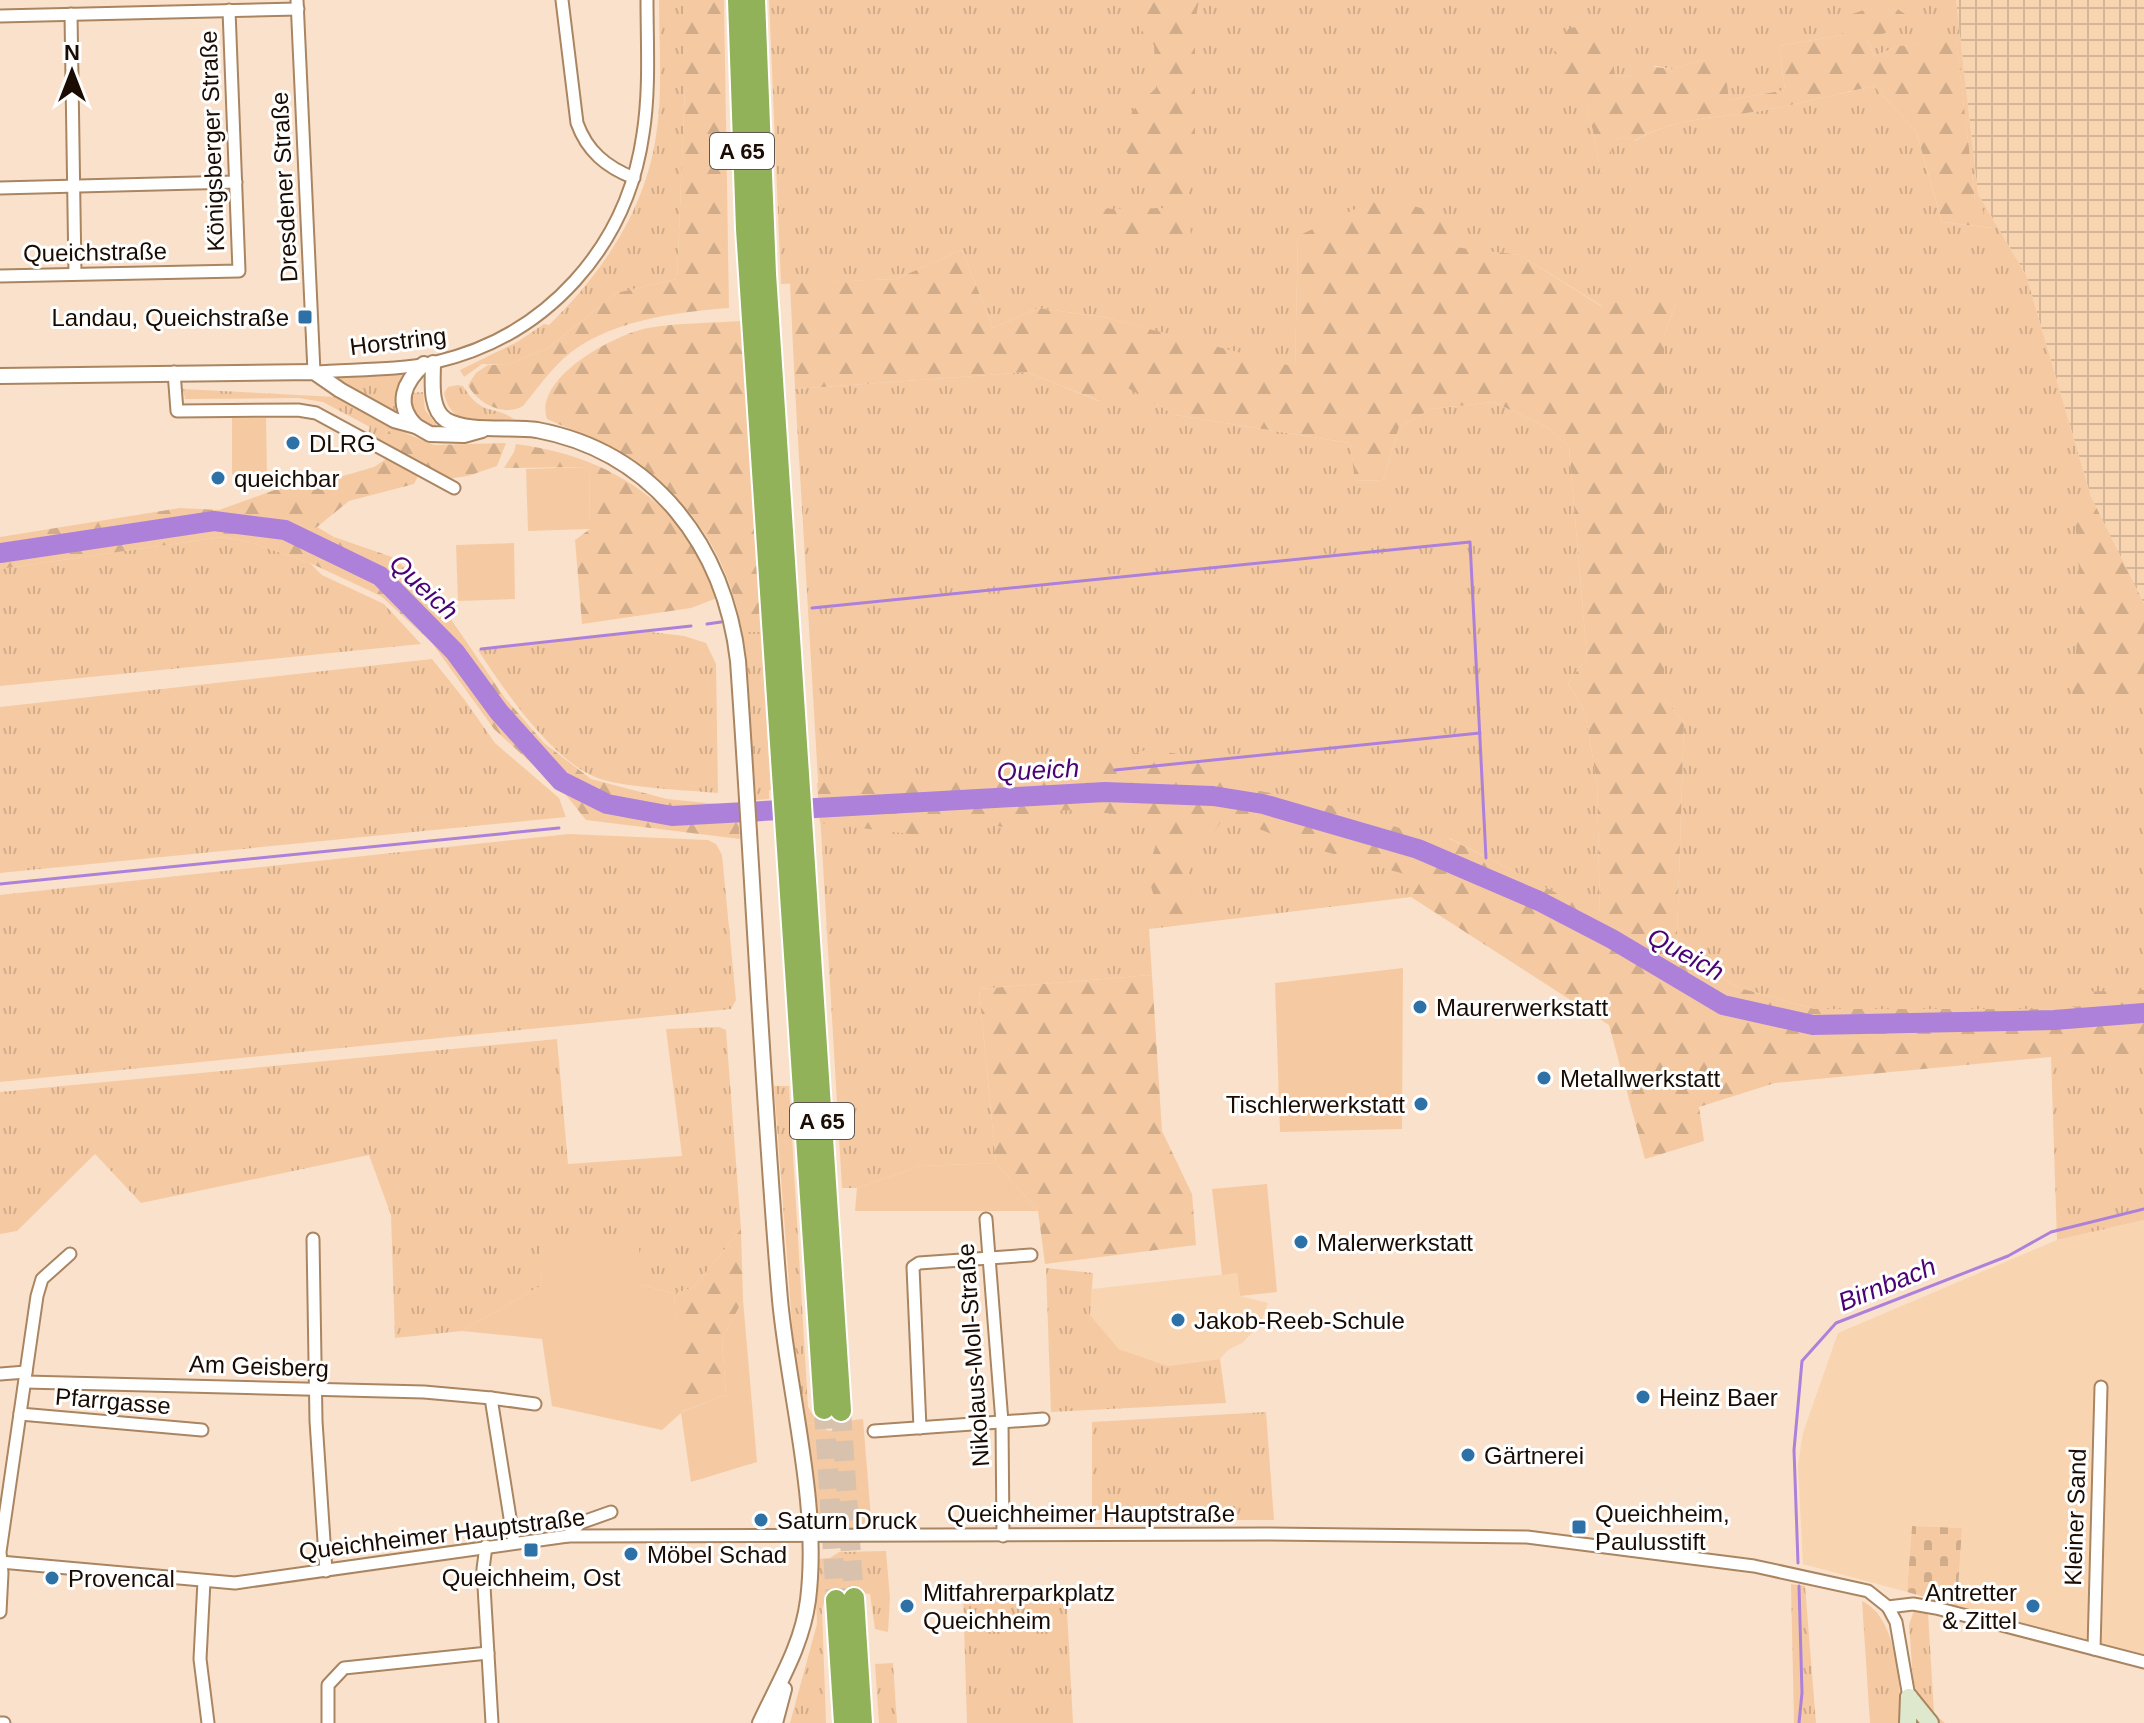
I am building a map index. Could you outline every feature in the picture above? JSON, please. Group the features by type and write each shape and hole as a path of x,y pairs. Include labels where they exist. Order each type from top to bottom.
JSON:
{"highway":[{"name":"A 65","path":"738,0 746,229 791,789 832,1410"},
{"name":"A 65","path":"755,0 791,789"},
{"path":"844,1723 845,1599 862,1723"}],"main road":[{"path":"1909,1697 1921,1721"}],"street":[{"path":"562,0 577,123 584,142 611,167 634,178"},
{"name":"Horstring","path":"0,376 314,372 428,364 503,338 561,298 589,266 611,233 634,178 645,120 647,0"},
{"path":"0,16 229,10 297,4"},
{"name":"Dresdener Straße","path":"297,4 314,372"},
{"name":"Königsberger Straße","path":"229,10 239,271"},
{"path":"71,14 75,274"},
{"path":"0,188 236,182"},
{"name":"Queichstraße","path":"0,276 239,271"},
{"path":"416,426 406,410 404,391 410,378 428,364 435,405 443,418 461,425 528,429 573,440 622,464 658,492 684,519 709,557 725,596 736,648 780,1296 803,1464 809,1536 808,1604 798,1645 760,1723"},
{"path":"174,372 177,411 298,410 316,413 454,488"},
{"path":"314,372 394,420 430,434 464,435 489,427"},
{"name":"Nikolaus-Moll-Straße","path":"986,1219 1002,1422 1003,1536"},
{"path":"313,1239 315,1390 326,1571"},
{"path":"0,1612 0,1552 40,1283 70,1254"},
{"path":"920,1428 913,1267 919,1263 1031,1255"},
{"name":"Am Geisberg","path":"0,1374 315,1390 424,1392 535,1404"},
{"name":"Kleiner Sand","path":"2094,1649 2101,1387"},
{"path":"491,1398 514,1543"},
{"name":"Pfarrgasse","path":"20,1414 202,1430"},
{"path":"874,1431 1043,1419"},
{"path":"568,1536 580,1523 611,1512"},
{"name":"Queichheimer Hauptstraße","path":"1,1562 241,1583 568,1536 1457,1535 1557,1539 1795,1574 1868,1591 1888,1607"},
{"path":"486,1546 483,1569 492,1723"},
{"path":"204,1581 200,1659 208,1723"},
{"path":"1909,1697 1896,1622 1888,1607 1913,1604 1936,1608 2144,1662"},
{"path":"328,1723 328,1685 344,1668 488,1653"},
{"path":"775,1723 788,1669"}],"shaded area":[{"path":"1956,0 2144,0 2144,604 2091,497 2026,275 1978,194"},
{"path":"2144,1220 2144,1654 1957,1606 1962,1528 1912,1526 1907,1592 1803,1564 1798,1465 1803,1433 1838,1333 2057,1240"},
{"name":"Jakob-Reeb-Schule","path":"1237,1273 1240,1296 1268,1303 1260,1325 1220,1359 1168,1366 1119,1349 1090,1315 1092,1289"}],"green space":[{"path":"659,0 685,0 685,88 677,279 616,293 548,348 506,365 482,364 464,377 460,370 517,342 544,324 549,325 587,284 631,215 642,190 656,136 660,85"},
{"path":"685,0 724,0 729,308 664,316 600,335 564,358 523,406 508,410 492,407 478,398 468,385 476,373 488,365 506,365 548,348 616,293 677,279 685,88"},
{"path":"769,0 1956,0 1978,194 2026,275 2091,497 2144,604 2144,1220 2057,1240 2051,1057 2061,1009 1814,1009 1740,988 1681,958 1677,937 1684,722 1664,700 1664,337 1676,303 1602,306 1520,255 1298,236 1295,368 1103,317 1038,308 993,328 962,250 896,279 781,284","holes":["1842,35 1867,39 1874,56 1899,46 1956,41 1975,198 1992,228 1942,222 1916,131 1874,86 1779,108 1689,121 1661,128 1635,141 1624,137 1612,141 1604,194 1595,138 1584,97 1615,75 1625,77 1656,66 1672,69 1706,59 1729,100 1785,90 1779,46"]},
{"path":"1135,0 1199,0 1195,22 1195,154 1187,192 1191,237 1099,238 1102,209 1169,208 1163,191 1118,143 1133,110 1156,88 1154,45 1135,22"},
{"path":"1846,0 1932,0 1886,2 1852,13"},
{"path":"1886,2 1918,22 1867,39 1874,56 1899,46 1956,40 1975,198 1993,228 1942,222 1916,131 1874,86 1779,108 1675,124 1634,141 1624,137 1613,141 1604,198 1595,138 1584,98 1568,79 1554,52 1569,28 1584,26 1611,48 1615,75 1626,77 1647,66 1672,69 1706,59 1724,59 1729,100 1785,90 1779,46 1842,35 1844,17"},
{"path":"1372,201 1396,201 1442,214 1454,247 1520,255 1601,306 1666,290 1676,303 1664,337 1664,700 1684,722 1677,937 1681,958 1740,988 1814,1009 2061,1009 2059,1025 2064,1008 2082,1006 2078,992 2144,990 2144,1063 2051,1057 1775,1083 1699,1107 1704,1141 1645,1159 1609,1025 1411,897 1422,879 1298,844 1225,816 1209,839 1183,840 1196,923 1163,927 1147,873 1159,834 1119,814 1065,810 1003,827 949,818 918,835 820,823 817,783 954,774 1069,776 1148,749 1221,761 1233,786 1319,802 1415,833 1448,838 1600,915 1597,783 1585,712 1568,683 1587,658 1569,447 1549,428 1493,402 1431,409 1399,427 1383,480 1355,481 1350,443 1175,415 1126,387 1100,401 1027,372 795,389 790,283 896,279 962,250 993,328 1038,308 1103,317 1295,367 1298,236"},
{"path":"741,321 761,632 742,632 718,556 690,513 653,476 621,454 547,419 546,404 552,388 564,374 580,360 616,339 659,326"},
{"path":"416,366 406,385 412,422 314,372"},
{"path":"1027,372 1099,401 1126,386 1175,415 1350,443 1356,481 1383,480 1399,427 1431,409 1493,402 1549,428 1569,447 1587,658 1568,683 1585,712 1597,783 1600,916 1449,838 1411,897 1149,929 1152,975 979,989 996,1163 921,1166 857,1188 842,1188 795,389"},
{"path":"463,386 482,406 514,419 481,421 462,418 448,405 444,393 448,387"},
{"path":"183,389 337,397 391,427 383,442 367,435 370,427 323,402 299,398 185,399"},
{"path":"423,392 425,410 438,427 425,428 410,408 410,393"},
{"path":"232,418 266,418 267,475 232,475"},
{"path":"391,427 434,445 506,443 497,466 447,479 383,442"},
{"path":"516,444 583,460 613,473 640,490 665,511 686,536 704,565 717,598 691,608 582,624 575,540 590,529 589,467 504,468"},
{"path":"386,459 418,476 414,484 349,501 306,532 305,538 330,549 334,537 395,558 448,615 505,698 544,743 591,779 667,799 737,806 740,839 586,820 566,795 494,729 432,643 381,596 310,563 250,542 222,537 0,569 0,537 180,508 219,510 280,488 336,478 374,467"},
{"path":"589,467 590,529 528,531 526,469"},
{"path":"2091,497 2144,604 2144,701 2072,698 2081,595 2074,505"},
{"path":"317,527 334,537 330,549 305,538 305,532"},
{"path":"222,537 250,542 310,563 322,575 384,604 421,644 0,686 0,569"},
{"path":"514,543 515,599 458,601 456,545"},
{"path":"642,631 684,636 706,643 716,664 718,793 621,784 595,777 578,767 529,721 478,650"},
{"path":"742,632 761,632 771,790 769,799 756,800"},
{"path":"432,659 495,743 559,798 566,817 0,873 0,707"},
{"path":"569,834 708,840 716,844 722,855 736,1000 731,1009 0,1082 0,895"},
{"path":"1403,968 1402,1129 1280,1132 1275,983"},
{"path":"1152,975 1162,1131 1192,1194 1196,1245 1045,1264 1038,1211 996,1163 979,989"},
{"path":"719,1027 726,1030 741,1229 694,1287 674,1294 643,1285 539,1235 542,1285 462,1331 395,1338 391,1215 369,1155 141,1203 95,1154 17,1231 0,1234 0,1092 557,1039 568,1164 682,1156 666,1029"},
{"path":"774,1086 789,1086 808,1407 818,1423 804,1424 795,1363"},
{"path":"996,1163 1038,1211 855,1211 857,1188 921,1166"},
{"path":"1267,1184 1277,1292 1240,1296 1237,1273 1222,1275 1212,1189"},
{"path":"741,1229 743,1300 722,1339 726,1395 681,1412 674,1294 694,1287"},
{"path":"538,1235 638,1241 643,1285 674,1294 682,1412 726,1395 722,1339 743,1300 757,1462 691,1482 681,1413 662,1430 552,1406 542,1339 462,1331 542,1285"},
{"path":"1046,1268 1093,1273 1090,1315 1119,1349 1168,1366 1220,1359 1226,1403 1051,1412"},
{"path":"1266,1412 1274,1520 1092,1520 1092,1422"},
{"path":"863,1419 872,1531 835,1530 817,1517 804,1424 818,1423 830,1431"},
{"path":"1912,1526 1962,1528 1957,1606 1907,1592"},
{"path":"886,1551 890,1598 888,1632 875,1629 870,1594 834,1591 826,1597 822,1609 826,1723 790,1723 817,1624 815,1575 818,1559 830,1558 839,1552"},
{"path":"1791,1584 1805,1586 1816,1723 1794,1723"},
{"path":"1066,1592 1073,1723 967,1723 963,1593"},
{"path":"1862,1601 1874,1610 1890,1638 1898,1673 1902,1723 1870,1723"},
{"path":"1914,1610 1928,1613 1934,1714 1945,1723 1933,1723 1914,1693 1909,1625"},
{"path":"893,1663 897,1723 879,1723 875,1664"}],"waterway":[{"name":"Queich","path":"0,553 214,521 285,530 380,576 455,652 499,712 561,781 607,804 672,816 1105,792 1213,796 1263,804 1418,849 1539,901 1612,939 1723,1005 1813,1025 2054,1020 2144,1013"},
{"path":"812,608 1470,542 1486,858"},
{"path":"707,624 721,622"},
{"path":"481,649 691,626"},
{"path":"1115,770 1480,733"},
{"path":"0,884 559,828"},
{"name":"Birnbach","path":"1798,1563 1794,1450 1802,1361 1836,1323 2008,1256 2051,1232 2144,1209"},
{"name":"Birnbach","path":"1799,1586 1802,1693 1799,1723"}],"tunnel":[{"path":"824,1409 836,1600"},
{"path":"841,1411 854,1598"}],"place":[{"name":"Landau, Queichstraße","path":"305,317"},
{"name":"DLRG","path":"293,443"},
{"name":"queichbar","path":"218,478"},
{"name":"Maurerwerkstatt","path":"1420,1007"},
{"name":"Metallwerkstatt","path":"1544,1078"},
{"name":"Tischlerwerkstatt","path":"1421,1104"},
{"name":"Malerwerkstatt","path":"1301,1242"},
{"name":"Jakob-Reeb-Schule","path":"1178,1320"},
{"name":"Heinz Baer","path":"1643,1397"},
{"name":"Gärtnerei","path":"1468,1455"},
{"name":"Saturn Druck","path":"761,1520"},
{"name":"Queichheim, Paulusstift","path":"1579,1527"},
{"name":"Queichheim, Ost","path":"531,1550"},
{"name":"Möbel Schad","path":"631,1554"},
{"name":"Provencal","path":"52,1578"},
{"name":"Mitfahrerparkplatz Queichheim","path":"907,1606"},
{"name":"Antretter & Zittel","path":"2033,1606"}]}
